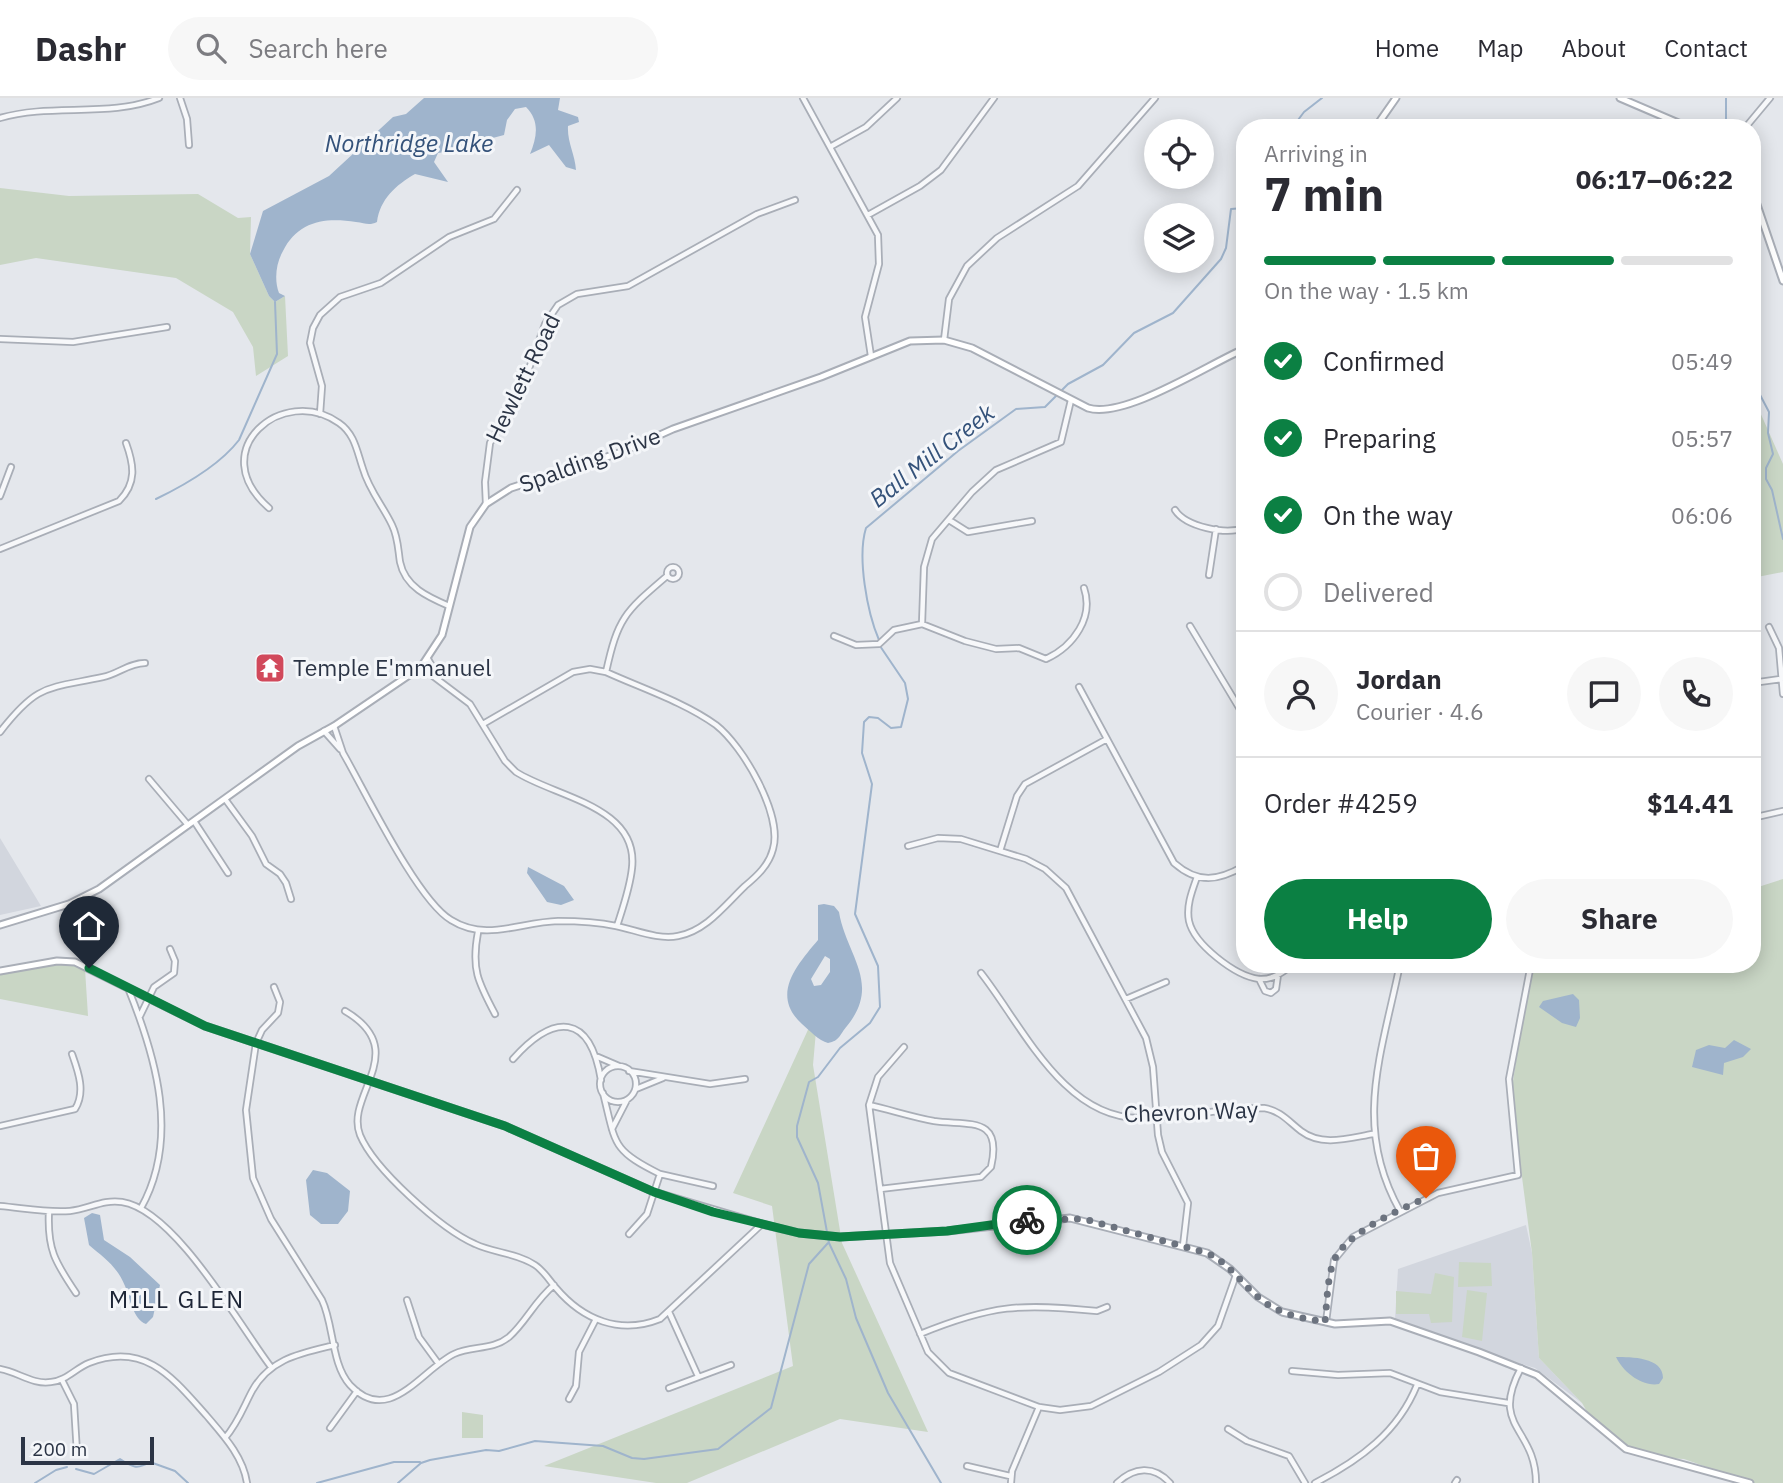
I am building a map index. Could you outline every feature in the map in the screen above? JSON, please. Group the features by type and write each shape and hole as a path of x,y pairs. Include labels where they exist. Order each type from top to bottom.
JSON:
{"street":[{"path":"0,118 34,111 129,107 159,98"},
{"path":"180,98 187,119 189,145"},
{"path":"803,98 878,235 880,253 865,317 871,356"},
{"path":"830,147 866,127 897,98"},
{"path":"868,215 920,186 941,170 994,98"},
{"path":"944,340 949,299 967,266 997,238 1078,186 1155,98"},
{"path":"1381,119 1396,98"},
{"path":"1620,98 1669,119"},
{"path":"1752,119 1770,98"},
{"path":"320,414 322,386 310,344 313,328 320,315 340,297 381,283 449,237 494,219 517,190"},
{"name":"Hewlett Road","path":"486,504 485,482 490,443 522,388 545,324 558,305 577,294 628,286 757,214 796,200"},
{"path":"1761,216 1783,281"},
{"path":"0,339 73,342 167,327"},
{"name":"Spalding Drive","path":"0,925 84,897 298,746 334,726 421,667 442,635 470,527 486,504 522,483 614,456 673,429 821,377 910,341 944,340 972,348 1071,400 1096,410 1119,409 1236,353"},
{"path":"922,624 925,555 932,539 996,470 1061,442 1071,400"},
{"path":"269,508 252,492 244,477 242,462 248,444 266,423 281,413 297,410 320,414 340,423 353,438 370,488 394,530 400,564 407,579 422,594 449,607"},
{"path":"0,549 119,502 129,489 133,475 126,443"},
{"path":"0,496 11,467"},
{"path":"1175,510 1182,518 1216,529 1236,529"},
{"path":"949,520 968,532 1031,521"},
{"path":"1209,575 1216,529"},
{"path":"606,672 614,634 621,618 667,576"},
{"path":"834,635 856,645 879,644 894,630 922,624 965,641 996,649 1019,648 1046,659 1070,641 1084,620 1089,606 1084,587"},
{"path":"1190,626 1236,703"},
{"path":"1769,627 1779,649 1783,694"},
{"path":"428,659 437,676"},
{"path":"0,732 21,705 47,688 104,677 134,664 145,663"},
{"path":"421,667 437,676 470,704 505,761 516,772 602,812 623,831 631,848 633,866 617,926"},
{"path":"324,731 343,753 428,900 450,920 478,932 555,922 617,926 668,938 698,929 763,870 773,850 776,828 773,814 736,745 724,732 702,717 606,672 590,669 573,672 483,724"},
{"path":"1761,682 1781,679"},
{"path":"1079,687 1169,856 1181,869 1197,877 1220,878 1236,870"},
{"path":"334,726 343,753"},
{"path":"1000,851 1017,796 1025,784 1107,739"},
{"path":"149,779 188,825"},
{"path":"225,799 252,836 266,864 280,874 286,883 291,900"},
{"path":"1761,816 1783,811"},
{"path":"194,821 228,873"},
{"path":"908,846 951,837 1036,863 1061,883 1126,999 1150,1051 1162,1152 1188,1203 1183,1246"},
{"path":"1197,877 1188,910 1194,935 1211,953 1236,970"},
{"path":"478,932 474,954 475,971 495,1014"},
{"path":"139,1017 154,988 174,973 176,961 170,948"},
{"path":"0,971 69,960 188,1020 505,1126 654,1192 762,1224 820,1237 886,1235 1070,1217 1183,1246 1215,1257 1270,1306 1293,1316 1325,1322 1390,1321 1521,1368 1547,1382 1626,1449 1750,1483"},
{"name":"Chevron Way","path":"981,973 1071,1092 1090,1106 1114,1115 1156,1117 1264,1108 1281,1113 1303,1132 1318,1139 1373,1134"},
{"path":"1241,973 1259,979 1281,973"},
{"path":"1398,973 1374,1092 1373,1134 1382,1175 1400,1211"},
{"path":"1325,1322 1331,1270 1339,1252 1353,1237 1400,1211 1450,1189 1515,1178 1519,1169 1509,1079 1529,973"},
{"path":"1259,979 1265,991 1271,993 1276,989 1278,975"},
{"path":"1126,999 1166,982"},
{"path":"274,987 280,1002 278,1013 262,1030 256,1043 247,1110 253,1178 271,1219 329,1314 335,1345 347,1381 357,1391 371,1398 396,1398 438,1363 458,1352 502,1341 522,1323 536,1301 554,1286"},
{"path":"128,988 151,1048 160,1088 157,1175 141,1208"},
{"path":"345,1011 362,1025 370,1037 376,1059 371,1082 360,1109 359,1131 391,1177 458,1234 476,1245 528,1261 543,1271 554,1286 594,1321 645,1325 669,1312 762,1224"},
{"path":"513,1059 531,1039 549,1027 561,1026 580,1035 597,1057 616,1146 631,1160 660,1174 713,1185"},
{"path":"904,1047 878,1077 869,1105 886,1235 895,1282 934,1360 949,1373 1039,1407 1072,1409 1104,1402 1201,1346 1218,1326 1237,1275"},
{"path":"0,1126 75,1109 80,1101 80,1085 72,1054"},
{"path":"597,1057 629,1071 664,1078 720,1084 745,1079"},
{"path":"601,1080 609,1069 619,1067"},
{"path":"629,1071 635,1080 635,1090"},
{"path":"612,1130 626,1100 635,1090 664,1078"},
{"path":"603,1093 614,1101 626,1100"},
{"path":"869,1105 934,1121 976,1123 988,1131 993,1143 991,1167 981,1177 880,1189"},
{"path":"629,1234 647,1214 660,1174"},
{"path":"0,1206 49,1210 81,1209 109,1200 141,1208 175,1236 204,1270 271,1367"},
{"path":"49,1210 48,1238 52,1254 76,1293"},
{"path":"407,1300 419,1337 438,1363"},
{"path":"920,1334 1000,1308 1027,1305 1097,1311 1107,1307"},
{"path":"669,1312 698,1376"},
{"path":"569,1399 576,1386 579,1352 594,1321"},
{"path":"225,1437 240,1419 257,1383 271,1367 295,1354 335,1345"},
{"path":"0,1369 40,1382 62,1380 84,1365 105,1359 148,1361 168,1373 225,1437 243,1465 247,1483"},
{"path":"669,1388 731,1365"},
{"path":"1521,1368 1507,1403 1515,1427 1532,1452 1536,1483"},
{"path":"1293,1371 1338,1376 1390,1374 1447,1394 1507,1403"},
{"path":"62,1380 74,1404 76,1453"},
{"path":"1315,1483 1352,1464 1385,1436 1404,1414 1417,1384"},
{"path":"331,1428 357,1391"},
{"path":"1011,1483 1010,1476 1039,1407"},
{"path":"1228,1429 1253,1444 1289,1456 1305,1483"},
{"path":"967,1466 1010,1476"},
{"path":"1117,1483 1133,1471 1142,1469 1158,1473 1170,1483"}],"shaded area":[{"path":"0,838 41,906 0,915"},
{"path":"1526,1225 1532,1253 1539,1358 1582,1403 1535,1368 1450,1342 1395,1319 1398,1269"}],"green space":[{"path":"0,188 69,196 198,194 238,218 251,217 250,254 269,296 275,302 285,296 288,356 256,376 253,347 233,312 176,278 36,258 0,265"},
{"path":"1761,414 1783,464 1783,572 1761,576"},
{"path":"1783,879 1783,1483 1752,1483 1684,1459 1635,1456 1596,1427 1582,1403 1539,1358 1532,1253 1511,1094 1530,973 1761,973 1761,886"},
{"path":"52,964 85,969 88,1016 0,999 0,974"},
{"path":"818,1008 813,1065 842,1243 928,1432 840,1419 687,1483 656,1483 544,1466 793,1366 772,1206 733,1193"},
{"path":"1459,1262 1491,1263 1492,1286 1458,1287"},
{"path":"1435,1273 1454,1277 1452,1322 1431,1323 1429,1314 1396,1314 1396,1291 1431,1294"},
{"path":"1467,1290 1487,1293 1482,1341 1462,1337"},
{"path":"462,1412 483,1415 483,1438 462,1438"}],"water":[{"name":"Northridge Lake","path":"424,98 560,98 558,110 578,117 579,122 568,126 576,170 566,167 549,145 530,154 536,135 534,118 526,107 515,109 507,120 504,135 470,144 465,149 438,153 434,162 448,182 415,174 401,183 385,200 377,222 369,224 323,221 296,233 279,261 276,272 277,288 279,293 285,296 275,302 269,296 250,254 263,211 329,176 393,117 406,114"},
{"path":"528,867 564,886 574,900 561,905 547,902 527,873"},
{"path":"818,905 834,906 839,912 862,982 862,996 857,1011 839,1037 828,1043 818,1038 793,1013 787,991 795,970 818,940","holes":["825,956 830,959 830,972 821,985 814,986 811,979"]},
{"path":"1573,994 1579,1000 1580,1018 1576,1027 1562,1023 1539,1007 1543,1001"},
{"path":"1734,1040 1751,1049 1743,1057 1724,1063 1723,1075 1692,1067 1696,1050 1709,1045 1725,1048"},
{"path":"313,1170 327,1173 350,1191 348,1211 338,1224 321,1224 310,1215 306,1180"},
{"path":"92,1213 100,1215 104,1240 130,1257 160,1285 153,1317 146,1324 135,1313 118,1273 89,1245 84,1218"},
{"path":"1616,1357 1652,1362 1662,1371 1663,1378 1659,1384 1640,1381 1628,1373"}],"waterway":[{"name":"Ball Mill Creek","path":"1299,119 1322,98"},
{"path":"1726,98 1726,119"},
{"name":"Ball Mill Creek","path":"879,640 871,615 863,569 863,540 866,528 958,451 1016,409 1045,407 1068,384 1103,365 1134,333 1173,313 1221,259 1226,248 1231,209 1236,209"},
{"path":"156,499 212,466 239,440 277,354 275,302"},
{"path":"1761,397 1769,412 1768,433 1773,454 1766,468 1766,479 1772,490 1783,539"},
{"name":"Ball Mill Creek","path":"880,646 905,683 908,699 901,727 891,728 878,718 869,717 864,722 862,753 872,784 855,914 878,966 880,1007 870,1023 840,1048 818,1077 809,1082 797,1126 797,1137 818,1183 829,1243 846,1279 856,1318 888,1393 941,1483"},
{"path":"398,1483 421,1463 430,1460 486,1450 499,1451 535,1441 603,1446 632,1458 644,1459 718,1449 771,1408 809,1264 828,1243"},
{"path":"76,1469 94,1474 120,1459 135,1467 150,1462 175,1471 188,1483"},
{"path":"317,1483 394,1462 420,1462"},
{"path":"35,1483 56,1470 67,1467"}],"way so far":[{"path":"1027,1220 1056,1217 1084,1219 1207,1253 1222,1261 1254,1294 1270,1306 1293,1316 1325,1322 1331,1270 1339,1252 1353,1237 1426,1198"}],"place":[{"name":"Temple E'mmanuel","path":"270,668"}],"district":[{"name":"MILL GLEN","path":"177,1300"}],"route":[{"path":"89,968 205,1026 505,1126 593,1167 683,1203 713,1212 820,1237 947,1231 1027,1220"}]}
